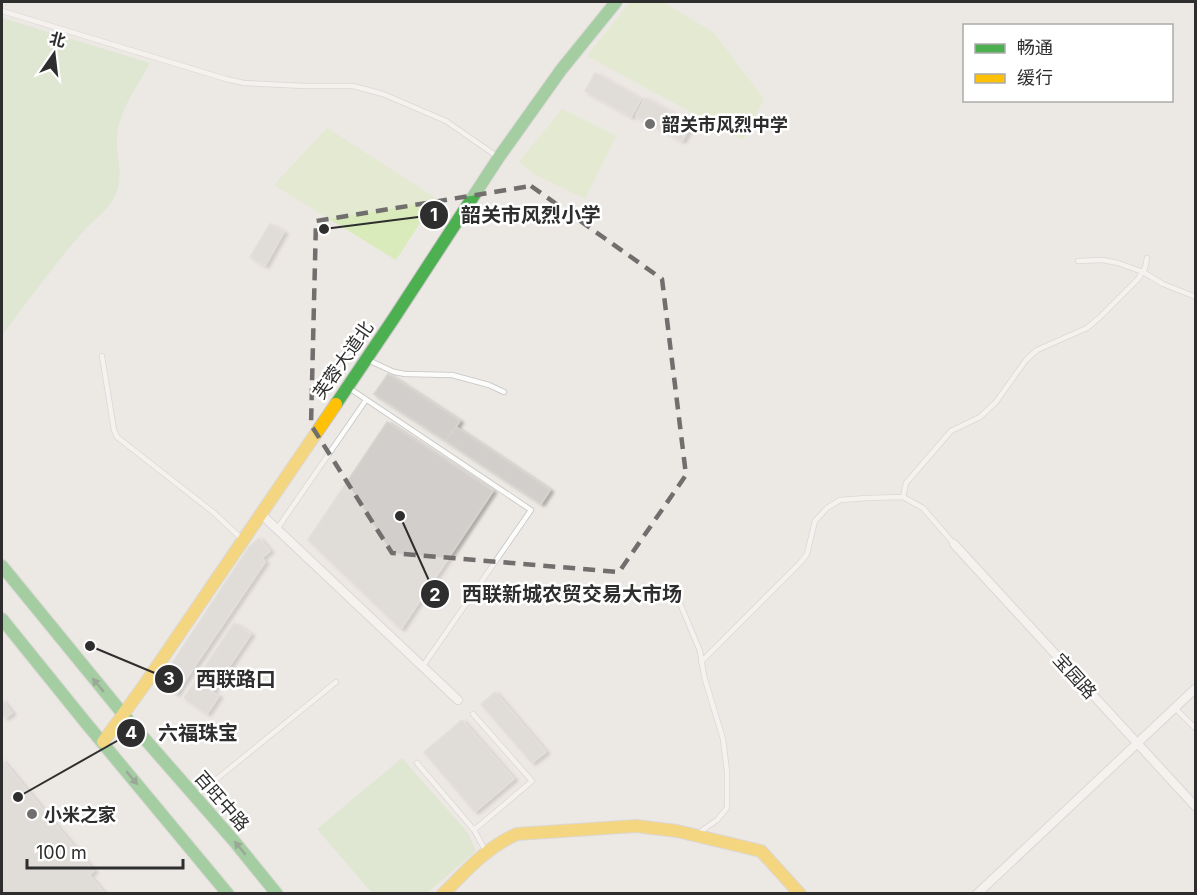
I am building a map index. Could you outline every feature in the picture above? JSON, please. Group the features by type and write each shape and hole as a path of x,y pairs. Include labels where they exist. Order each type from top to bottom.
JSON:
{"main road":[{"name":"芙蓉大道北","path":"103,742 394,318 499,157 561,70 616,2"},
{"name":"百旺中路","path":"2,566 123,714 277,894"},
{"path":"2,619 228,894"},
{"path":"442,894 487,852 501,841 517,834 636,826 761,851 800,894"}],"street":[{"path":"260,513 458,700"},
{"name":"宝园路","path":"954,544 1196,807"},
{"path":"977,894 1196,688"}],"lane":[{"path":"2,11 244,83 353,86 383,94 446,121 499,157"},
{"path":"903,497 906,483 951,431 980,417 996,402 1026,360 1037,350 1087,328 1138,279 1143,272 1147,258"},
{"path":"1078,261 1103,260 1118,263 1196,297"},
{"path":"102,356 117,437 213,512 242,539"},
{"path":"366,359 394,372 452,375 489,385 504,392"},
{"path":"347,387 531,510 422,666"},
{"path":"277,529 366,400"},
{"path":"702,662 807,555 815,521 827,508 840,500 903,497 923,507 954,544"},
{"path":"674,589 700,651 704,676 723,739 727,772 727,808 717,820 695,836"},
{"path":"195,797 336,682"},
{"path":"1174,708 1196,729"},
{"path":"473,714 532,781 474,830"},
{"path":"417,763 474,830 487,852"}],"highlighted area":[{"path":"531,186 662,279 686,475 619,572 392,553 311,425 316,221"}],"green space":[{"path":"630,2 663,2 714,33 764,99 743,140 587,56"},
{"path":"2,18 150,63 120,120 117,138 119,180 115,196 108,207 60,258 2,335"},
{"path":"562,109 616,136 585,199 534,174 519,162"},
{"path":"327,128 436,198 396,260 274,185"},
{"path":"402,758 468,833 476,851 427,893 372,893 317,829"}],"building":[{"path":"595,73 641,99 631,117 585,91"},
{"path":"645,98 692,124 682,141 636,116"},
{"path":"270,224 284,232 265,266 250,257"},
{"path":"388,374 460,421 446,441 374,394"},
{"path":"387,422 493,491 401,629 308,540"},
{"path":"456,427 550,490 541,504 446,441"},
{"path":"259,538 270,551 262,558 265,562 176,694 159,683 249,547"},
{"path":"234,623 251,634 212,692 219,696 207,714 184,698"},
{"path":"495,692 546,752 532,763 481,704"},
{"path":"2,700 12,713 5,718 2,714"},
{"path":"462,720 514,779 475,812 424,752"},
{"path":"2,760 94,871 89,875 105,894 2,894"}],"traffic: fast":[{"path":"336,404 499,157 561,70 616,2"},
{"path":"2,566 123,714 277,894"},
{"path":"2,619 228,894"}],"traffic: slow":[{"path":"103,742 336,404"},
{"path":"443,894 486,853 517,834 636,826 677,831 761,851 800,894"}],"place":[{"name":"韶关市风烈中学","path":"650,124"},
{"name":"韶关市风烈小学","path":"324,229"},
{"name":"西联新城农贸交易大市场","path":"400,516"},
{"name":"西联路口","path":"90,646"},
{"name":"六福珠宝","path":"18,797"},
{"name":"小米之家","path":"32,814"}]}
